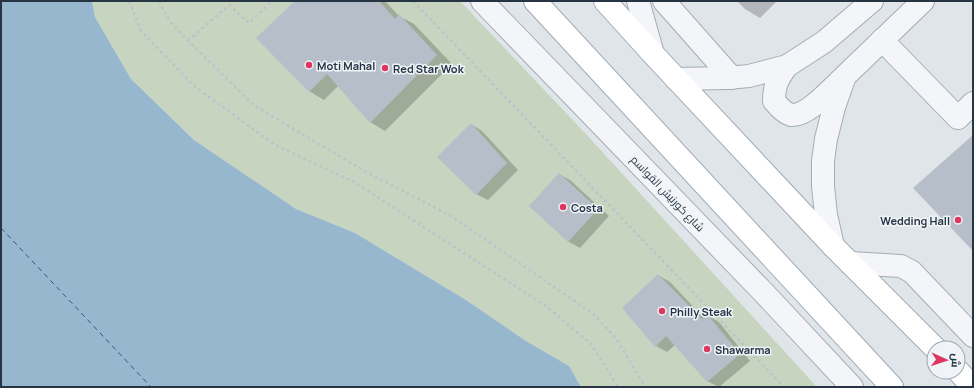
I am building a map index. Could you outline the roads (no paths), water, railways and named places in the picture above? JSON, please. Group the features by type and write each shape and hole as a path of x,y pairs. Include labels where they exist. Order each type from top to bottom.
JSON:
{"main road":[{"path":"535,1 892,387"},
{"path":"605,1 833,246 927,340"},
{"path":"966,380 973,387"}],"street":[{"name":"شارع كورنيش القواسم","path":"482,1 765,294 852,387"},
{"path":"638,1 653,54"},
{"path":"664,1 732,78"},
{"path":"676,79 732,78 749,76 787,66 824,42 872,1"},
{"path":"787,66 777,80 774,101 781,110 790,115 801,114 809,110 923,1"},
{"path":"882,40 958,118 973,103"},
{"path":"833,246 826,215 823,186 823,161 826,139 834,107 845,76"},
{"path":"850,263 901,266 912,272 973,336"}],"water":[{"path":"1,1 92,1 95,17 131,79 194,140 296,209 355,233 466,300 526,341 569,366 581,387 1,387"}],"place":[{"name":"Moti Mahal","path":"309,65"},
{"name":"Red Star Wok","path":"385,68"},
{"name":"Costa","path":"563,207"},
{"name":"Wedding Hall","path":"958,220"},
{"name":"Philly Steak","path":"662,311"},
{"name":"Shawarma","path":"707,349"}]}
